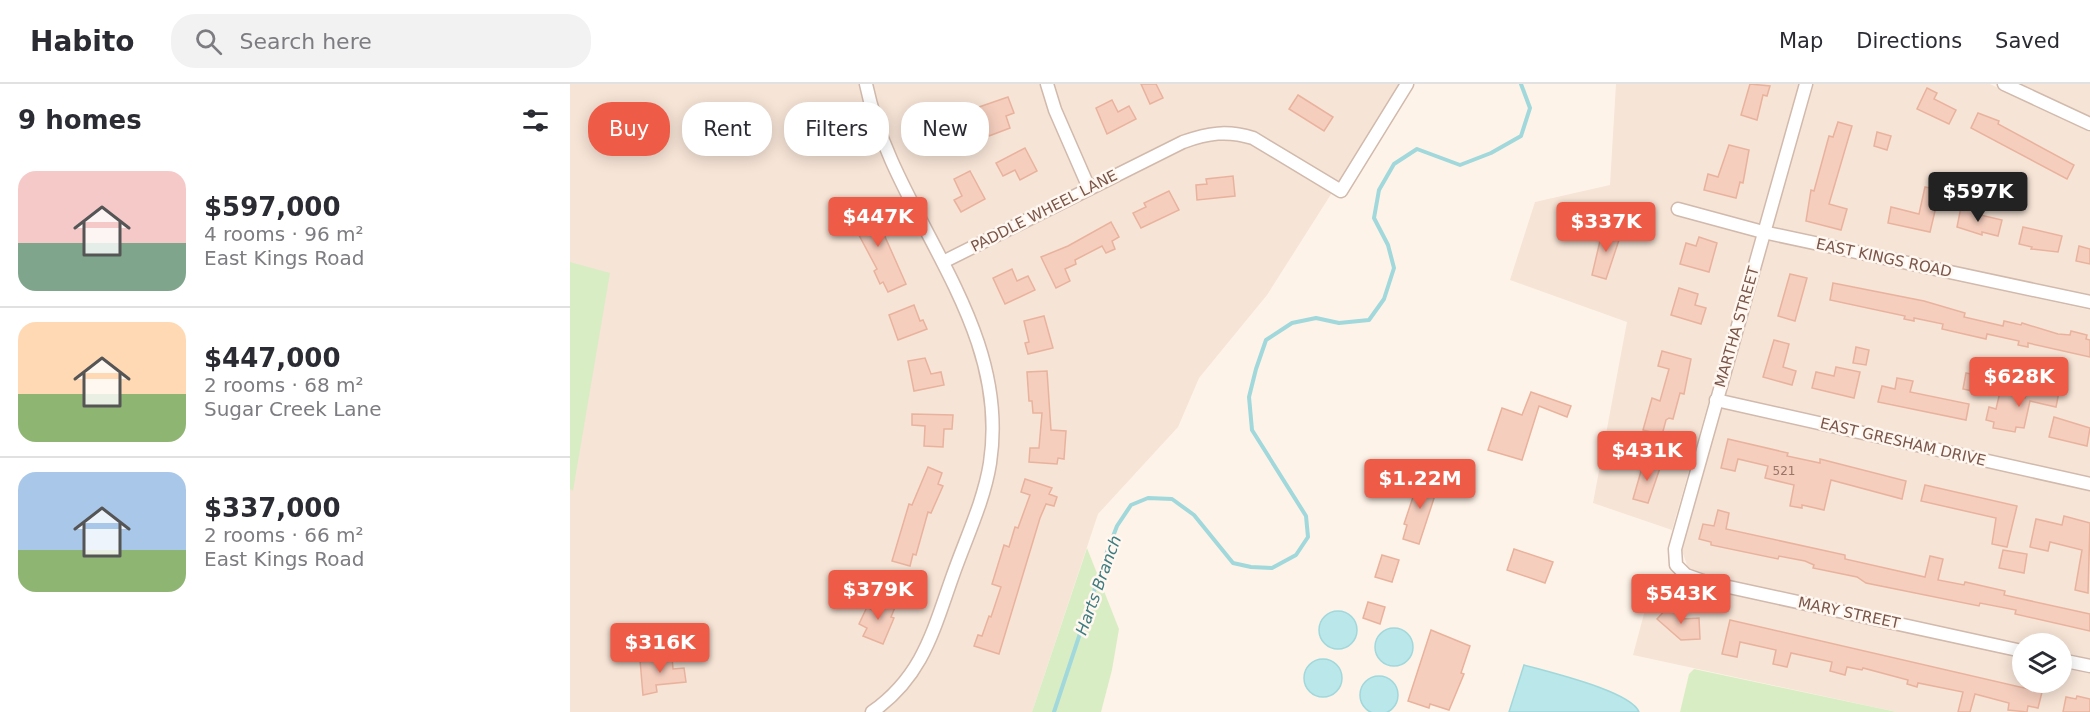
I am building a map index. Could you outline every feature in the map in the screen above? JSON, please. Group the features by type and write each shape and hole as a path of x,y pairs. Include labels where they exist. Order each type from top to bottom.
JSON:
{"street":[{"path":"866,84 889,158 973,324 985,359 991,395 991,461 987,479 923,657 902,686 872,712"},
{"path":"1047,84 1055,110 1089,188"},
{"name":"PADDLE WHEEL LANE","path":"943,262 1183,142 1209,134 1223,132 1245,136 1271,147 1341,191 1407,84"},
{"name":"MARTHA STREET","path":"1679,570 1674,558 1675,549 1806,84"},
{"path":"2004,84 2090,124"},
{"name":"EAST KINGS ROAD","path":"1678,209 1763,231 2090,303"},
{"name":"EAST GRESHAM DRIVE","path":"1716,400 2090,484"},
{"name":"MARY STREET","path":"1679,570 1706,582 2012,649"},
{"path":"2072,662 2090,666"}],"shaded area":[{"path":"570,84 1401,84 1267,295 1199,378 1178,427 1098,514 1032,712 570,712"},
{"path":"1616,84 1799,84 1672,530 1593,503 1627,322 1510,280 1535,202 1610,185"},
{"path":"1812,84 1990,84 2090,132 2090,297 1771,227"},
{"path":"2018,84 2090,84 2090,118"},
{"path":"1769,239 2090,310 2090,479 1723,397"},
{"path":"1720,408 2090,491 2090,661 2072,657 2072,633 2012,633 2012,644 1702,575 1688,568 1681,548"},
{"path":"1654,576 2012,655 2012,693 2072,693 2072,668 2090,672 2090,712 1897,712 1633,655"}],"green space":[{"path":"570,262 610,273 573,491 570,489"},
{"path":"1087,548 1119,629 1112,670 1101,712 1032,712"},
{"path":"1694,669 1897,712 1680,712 1689,674"}],"water":[{"path":"1338,611 1352,616 1357,630 1352,644 1338,649 1324,644 1319,630 1324,616"},
{"path":"1394,628 1408,633 1413,647 1408,661 1394,666 1380,661 1375,647 1380,633"},
{"path":"1323,659 1337,664 1342,678 1337,692 1323,697 1309,692 1304,678 1309,664"},
{"path":"1524,665 1569,677 1605,690 1633,704 1639,712 1509,712"},
{"path":"1379,676 1386,678 1396,688 1398,695 1396,702 1386,712 1372,712 1362,702 1360,695 1362,688 1372,678"}],"building":[{"path":"1141,84 1156,84 1163,98 1150,104"},
{"path":"1750,84 1770,86 1767,96 1763,95 1757,120 1741,115"},
{"path":"1927,88 1937,93 1934,99 1956,110 1949,124 1917,109"},
{"path":"1298,95 1333,117 1324,131 1289,109"},
{"path":"1008,97 1014,113 1006,116 1010,128 989,136 989,104"},
{"path":"1112,100 1118,112 1129,106 1136,119 1107,134 1096,108"},
{"path":"1978,113 1999,121 1998,124 2074,165 2067,179 1971,128"},
{"path":"1838,122 1852,126 1829,204 1847,209 1841,230 1806,221 1811,190 1814,191 1829,136 1833,137"},
{"path":"1877,132 1891,136 1887,150 1874,146"},
{"path":"1729,145 1749,150 1743,183 1740,182 1736,198 1704,190 1708,174 1718,177"},
{"path":"1025,148 1037,171 1020,180 1015,170 1003,176 996,163"},
{"path":"970,171 985,199 961,212 954,200 962,196 954,179"},
{"path":"1233,176 1235,196 1197,200 1196,185 1207,184 1206,179"},
{"path":"1925,187 1940,190 1930,232 1888,223 1891,207 1919,214"},
{"path":"1169,191 1179,210 1141,228 1133,213 1146,207 1144,203"},
{"path":"864,203 869,214 874,212 906,284 888,292 883,282 880,284 874,271 877,269 852,222 855,220 850,210"},
{"path":"1961,207 1977,210 1976,214 2002,220 1998,236 1982,232 1982,235 1957,227"},
{"path":"1111,222 1119,237 1112,241 1115,249 1106,253 1102,246 1075,260 1076,264 1065,269 1070,281 1056,288 1041,257 1068,246"},
{"path":"2023,227 2062,236 2058,252 2031,249 2032,247 2019,244"},
{"path":"1603,228 1621,234 1606,279 1592,275"},
{"path":"1699,237 1717,243 1709,272 1680,264 1686,243 1696,246"},
{"path":"2079,246 2090,249 2090,264 2076,261"},
{"path":"1012,269 1017,281 1028,276 1035,290 1005,304 993,278"},
{"path":"1790,274 1807,278 1795,321 1778,316"},
{"path":"1833,283 1924,301 1965,313 1964,317 2003,326 2004,321 2021,325 2022,323 2058,334 2070,335 2071,331 2087,335 2086,339 2090,340 2090,357 2028,343 2028,347 2018,345 2019,341 1987,334 1986,339 1942,329 1943,324 1914,318 1914,321 1904,319 1905,316 1830,300"},
{"path":"1679,288 1698,294 1695,305 1706,308 1701,324 1671,315"},
{"path":"914,305 920,321 923,320 927,329 898,340 889,315"},
{"path":"1044,316 1053,348 1028,354 1025,343 1029,342 1024,321"},
{"path":"1774,340 1789,344 1783,367 1796,371 1792,385 1763,377"},
{"path":"1856,347 1869,350 1866,365 1853,363"},
{"path":"1662,351 1691,359 1684,394 1680,393 1673,419 1666,420 1662,435 1643,430 1652,398 1660,401 1669,369 1658,366"},
{"path":"925,358 931,374 941,372 944,385 914,391 908,361"},
{"path":"1836,367 1860,372 1854,398 1812,388 1816,372 1834,376"},
{"path":"1047,371 1051,430 1066,431 1064,459 1058,458 1057,464 1029,462 1030,448 1039,448 1042,413 1033,413 1032,401 1029,401 1027,372"},
{"path":"1966,373 1981,376 1977,392 1963,389"},
{"path":"1897,378 1913,381 1910,392 1969,404 1966,420 1878,402 1882,386 1895,389"},
{"path":"2028,386 2059,392 2056,407 2030,401 2024,428 2016,427 2015,432 1993,428 1994,422 1986,420 1989,407 1996,409 2000,392 2025,398"},
{"path":"1531,392 1571,406 1567,417 1539,406 1522,460 1488,450 1502,408 1522,415"},
{"path":"912,414 953,415 952,429 944,429 943,447 924,446 925,426 912,425"},
{"path":"2054,417 2090,428 2087,446 2049,437"},
{"path":"1728,439 1788,453 1787,456 1820,463 1820,459 1906,481 1902,499 1831,480 1824,510 1802,505 1802,508 1790,506 1794,485 1765,478 1768,466 1738,459 1735,471 1721,468"},
{"path":"1644,461 1661,465 1648,503 1633,499"},
{"path":"928,467 942,473 938,484 943,486 931,513 928,512 916,555 913,554 910,566 892,561 909,504 912,505"},
{"path":"1425,475 1440,480 1419,544 1403,539 1407,525 1404,524 1414,494 1418,495"},
{"path":"1025,479 1052,488 1049,494 1057,497 1054,506 1046,504 1040,518 999,654 974,646 978,635 982,636 989,616 991,617 1001,587 992,584 1004,545 1009,547 1015,527 1018,528 1030,495 1021,492"},
{"path":"1925,485 2017,506 2007,547 1992,544 1996,518 1921,501"},
{"path":"1718,510 1729,513 1726,529 1845,555 1845,559 1925,577 1930,556 1943,559 1938,580 1964,585 1965,582 2005,591 2004,595 2090,614 2090,631 2015,614 2016,610 1980,603 1979,606 1866,583 1857,577 1813,568 1814,565 1805,561 1779,556 1778,559 1711,545 1711,542 1699,539 1703,524 1714,526"},
{"path":"2064,516 2090,523 2088,593 2075,590 2082,550 2050,542 2048,551 2030,547 2036,519 2062,525"},
{"path":"1514,549 1553,562 1545,583 1507,570"},
{"path":"2003,550 2027,554 2024,573 1999,568"},
{"path":"1382,555 1399,560 1392,582 1375,577"},
{"path":"880,598 896,605 891,617 894,618 883,644 863,636 867,628 859,624 867,607 874,611"},
{"path":"1368,602 1385,607 1380,624 1363,618"},
{"path":"1668,607 1682,619 1699,618 1700,639 1681,640 1657,619"},
{"path":"1730,620 2012,685 2012,693 2042,693 2038,708 2028,706 2027,712 2008,710 2009,703 1975,694 1970,712 1958,712 1963,692 1918,683 1917,687 1907,684 1908,680 1863,668 1862,670 1847,667 1845,675 1830,671 1832,662 1791,653 1787,667 1773,664 1776,650 1740,642 1737,657 1722,654"},
{"path":"1431,630 1470,646 1461,673 1464,674 1449,710 1430,704 1429,708 1408,701"},
{"path":"672,657 673,669 684,668 686,682 656,685 657,692 643,695 640,660"},
{"path":"2077,696 2090,699 2090,712 2063,712 2066,697 2076,699"}],"waterway":[{"name":"Harts Branch","path":"1054,712 1107,552 1117,526 1131,505 1148,498 1172,499 1194,515 1233,563 1272,568 1296,555 1308,537 1306,516 1252,430 1249,397 1266,340 1292,323 1316,318 1339,323 1369,320 1384,299 1394,268 1388,245 1374,218 1379,190 1394,164 1417,149 1460,165 1491,153 1521,136 1530,108 1521,84"}]}
